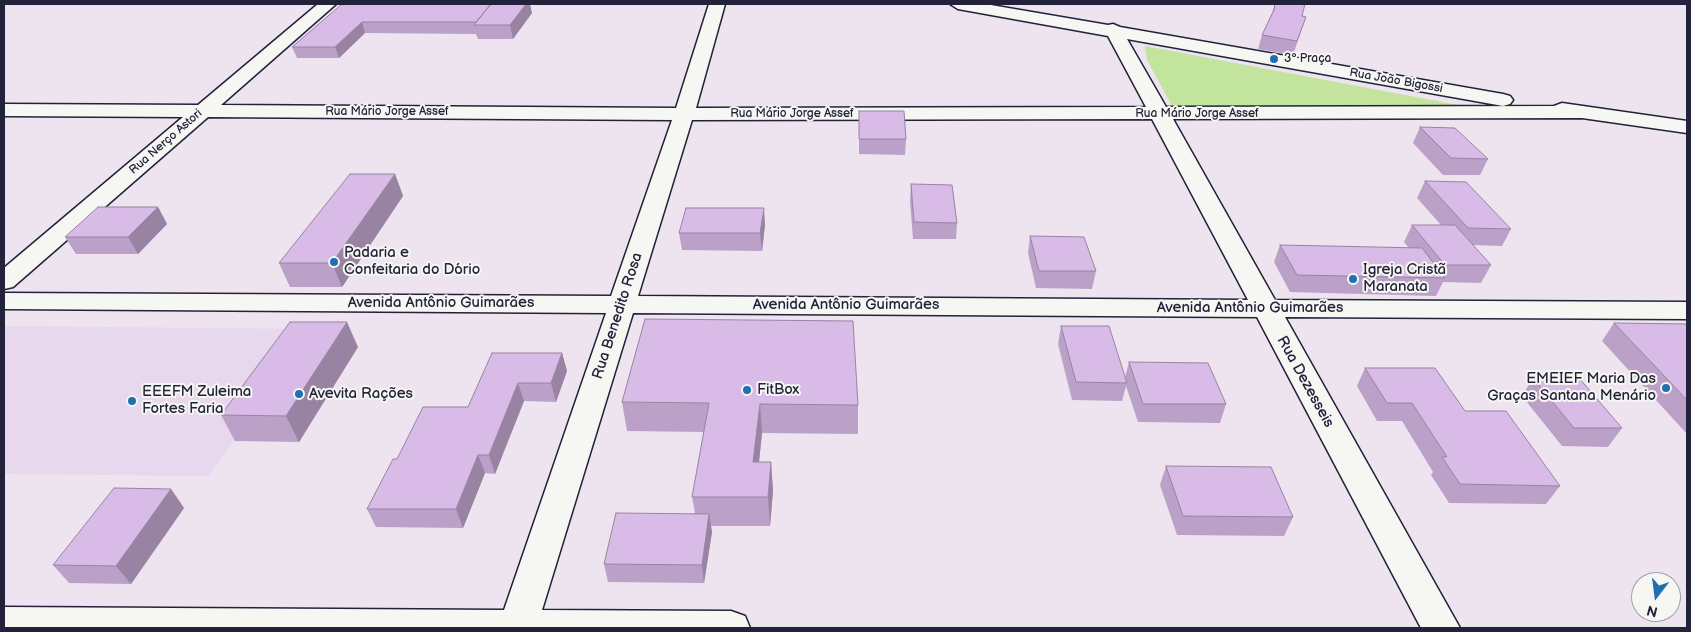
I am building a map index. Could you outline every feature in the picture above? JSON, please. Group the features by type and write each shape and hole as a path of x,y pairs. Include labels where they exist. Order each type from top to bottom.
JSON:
{"street":[{"name":"Rua Nerço Astori","path":"4,281 328,4"},
{"name":"Rua Benedito Rosa","path":"517,628 684,114 717,4"},
{"name":"Rua João Bigossi","path":"958,4 1113,29 1433,88 1687,127"},
{"name":"Rua Dezesseis","path":"1113,29 1440,628"},
{"name":"Rua Mário Jorge Assef","path":"4,110 684,114 1581,112"},
{"path":"1657,123 1687,145"},
{"name":"Avenida Antônio Guimarães","path":"4,300 1687,311"},
{"path":"4,624 731,628"}],"shaded area":[{"name":"EEEFM Zuleima Fortes Faria","path":"4,326 312,329 209,476 4,474"}],"green space":[{"path":"1145,46 1458,105 1173,108 1147,60"}],"building":[{"path":"342,4 491,4 476,22 362,22 335,47 292,47"},
{"path":"491,4 526,4 510,25 474,25"},
{"path":"1275,4 1305,4 1302,16 1306,17 1297,41 1262,35"},
{"path":"859,111 904,111 906,139 859,139"},
{"path":"1420,127 1455,128 1488,159 1451,158"},
{"path":"350,174 395,174 332,263 279,263"},
{"path":"1425,181 1466,182 1511,229 1468,228"},
{"path":"911,184 952,185 957,223 914,222"},
{"path":"98,207 158,207 128,237 65,237"},
{"path":"686,208 764,208 760,233 679,233"},
{"path":"1412,225 1455,225 1491,265 1445,265"},
{"path":"1030,236 1084,237 1096,271 1039,271"},
{"path":"1280,245 1422,248 1445,278 1297,275"},
{"path":"645,319 853,321 858,405 760,404 753,462 771,462 768,497 692,497 709,403 622,402"},
{"path":"290,322 347,322 286,416 221,415"},
{"path":"1614,323 1687,324 1687,400"},
{"path":"1061,326 1109,326 1127,383 1076,382"},
{"path":"492,353 562,353 551,383 518,383 489,455 478,455 456,509 367,509 393,459 397,459 423,407 468,407"},
{"path":"1129,362 1208,363 1226,404 1143,404"},
{"path":"1365,368 1435,368 1465,411 1506,411 1560,486 1460,484 1442,457 1447,457 1412,403 1387,403"},
{"path":"1533,378 1579,378 1622,428 1574,428"},
{"path":"1166,466 1271,467 1293,517 1183,516"},
{"path":"114,488 171,489 116,566 53,565"},
{"path":"616,513 709,514 702,565 604,564"}],"place":[{"name":"3º Praça","path":"1274,59"},
{"name":"Padaria e Confeitaria do Dório","path":"334,262"},
{"name":"Igreja Cristã Maranata","path":"1353,279"},
{"name":"EMEIEF Maria Das Graças Santana Menário","path":"1666,388"},
{"name":"FitBox","path":"747,390"},
{"name":"Avevita Rações","path":"299,394"},
{"name":"EEEFM Zuleima Fortes Faria","path":"132,401"}]}
